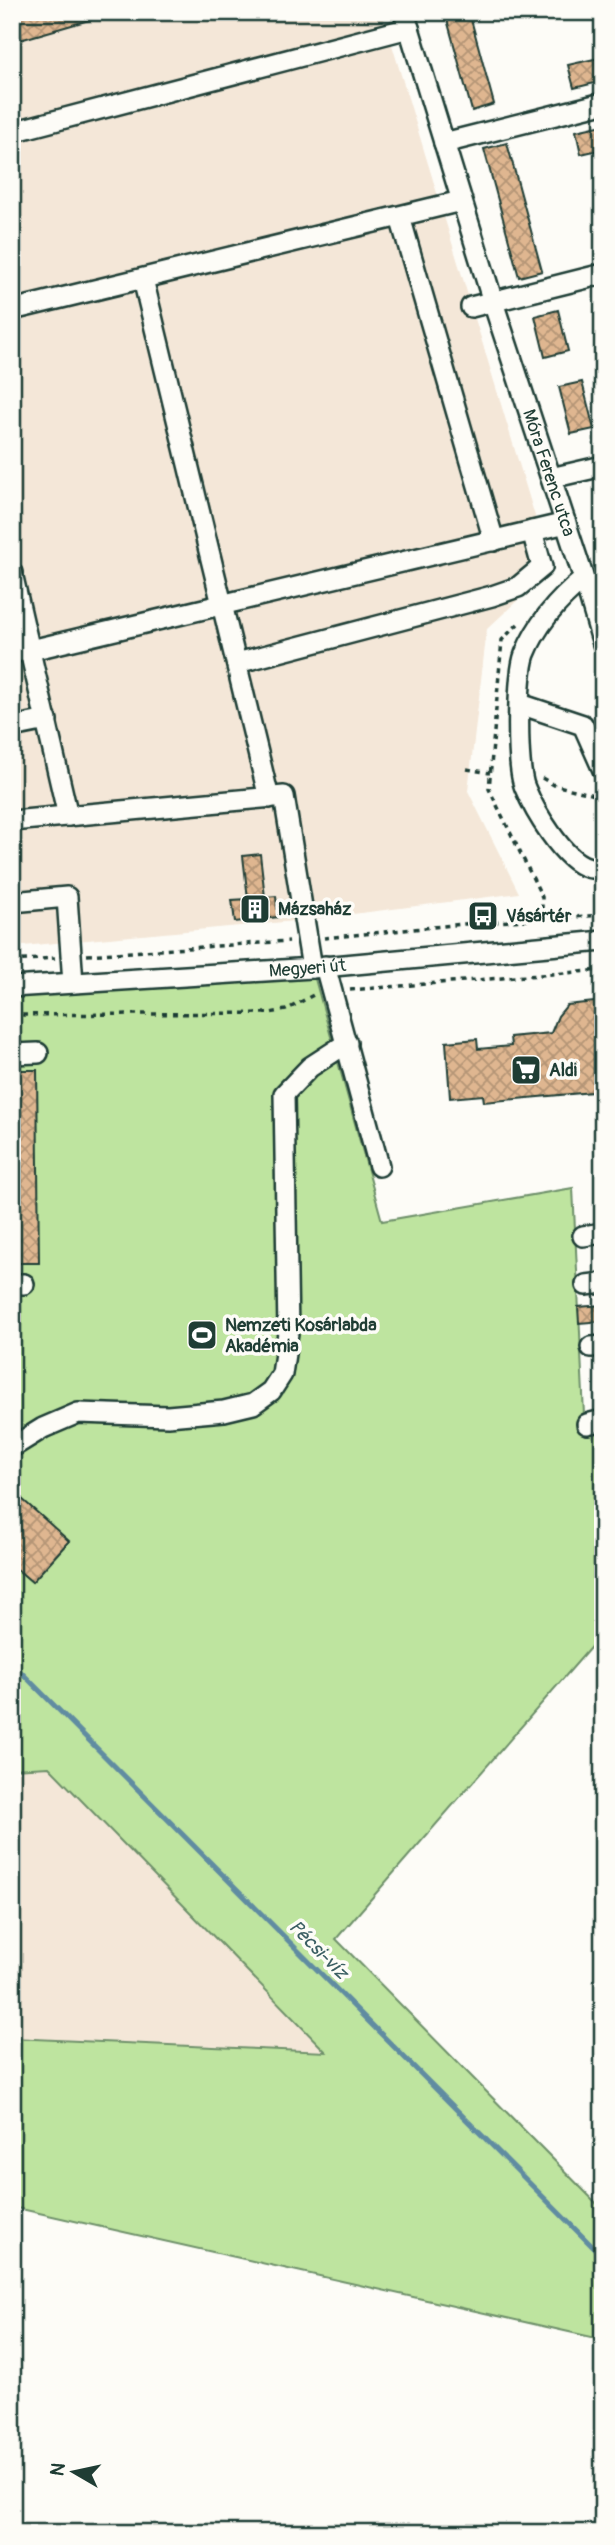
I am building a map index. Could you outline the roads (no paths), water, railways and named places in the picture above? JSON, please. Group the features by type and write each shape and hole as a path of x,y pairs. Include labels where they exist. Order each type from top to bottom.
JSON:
{"street":[{"path":"12,132 407,20"},
{"name":"Móra Ferenc utca","path":"407,20 461,201 603,645"},
{"path":"444,143 603,103"},
{"path":"12,310 461,201"},
{"path":"400,217 495,541"},
{"path":"471,307 603,274"},
{"path":"143,279 269,798"},
{"path":"551,478 603,466"},
{"path":"22,651 566,523"},
{"path":"237,663 519,587 542,566 532,531"},
{"path":"12,573 22,651 47,720 68,816"},
{"path":"584,579 566,593 543,620 524,656 520,751 524,786 559,848 586,867 603,868"},
{"path":"520,704 583,725 603,770"},
{"path":"12,727 47,720"},
{"path":"12,821 284,796 308,940 331,991 379,1167"},
{"path":"12,902 67,897 73,983"},
{"name":"Megyeri út","path":"12,986 319,967 601,941"},
{"path":"14,1446 43,1428 78,1413 168,1416 224,1411 253,1404 271,1391 282,1374 288,1333 284,1094 310,1067 347,1043"},
{"path":"12,1054 38,1053"},
{"path":"583,1236 603,1233"}],"waterway":[{"name":"Pécsi-víz","path":"12,1663 603,2257"}],"place":[{"name":"Mázsaház","path":"255,909"},
{"name":"Vásártér","path":"483,916"},
{"name":"Aldi","path":"526,1070"},
{"name":"Nemzeti Kosárlabda Akadémia","path":"202,1335"}]}
